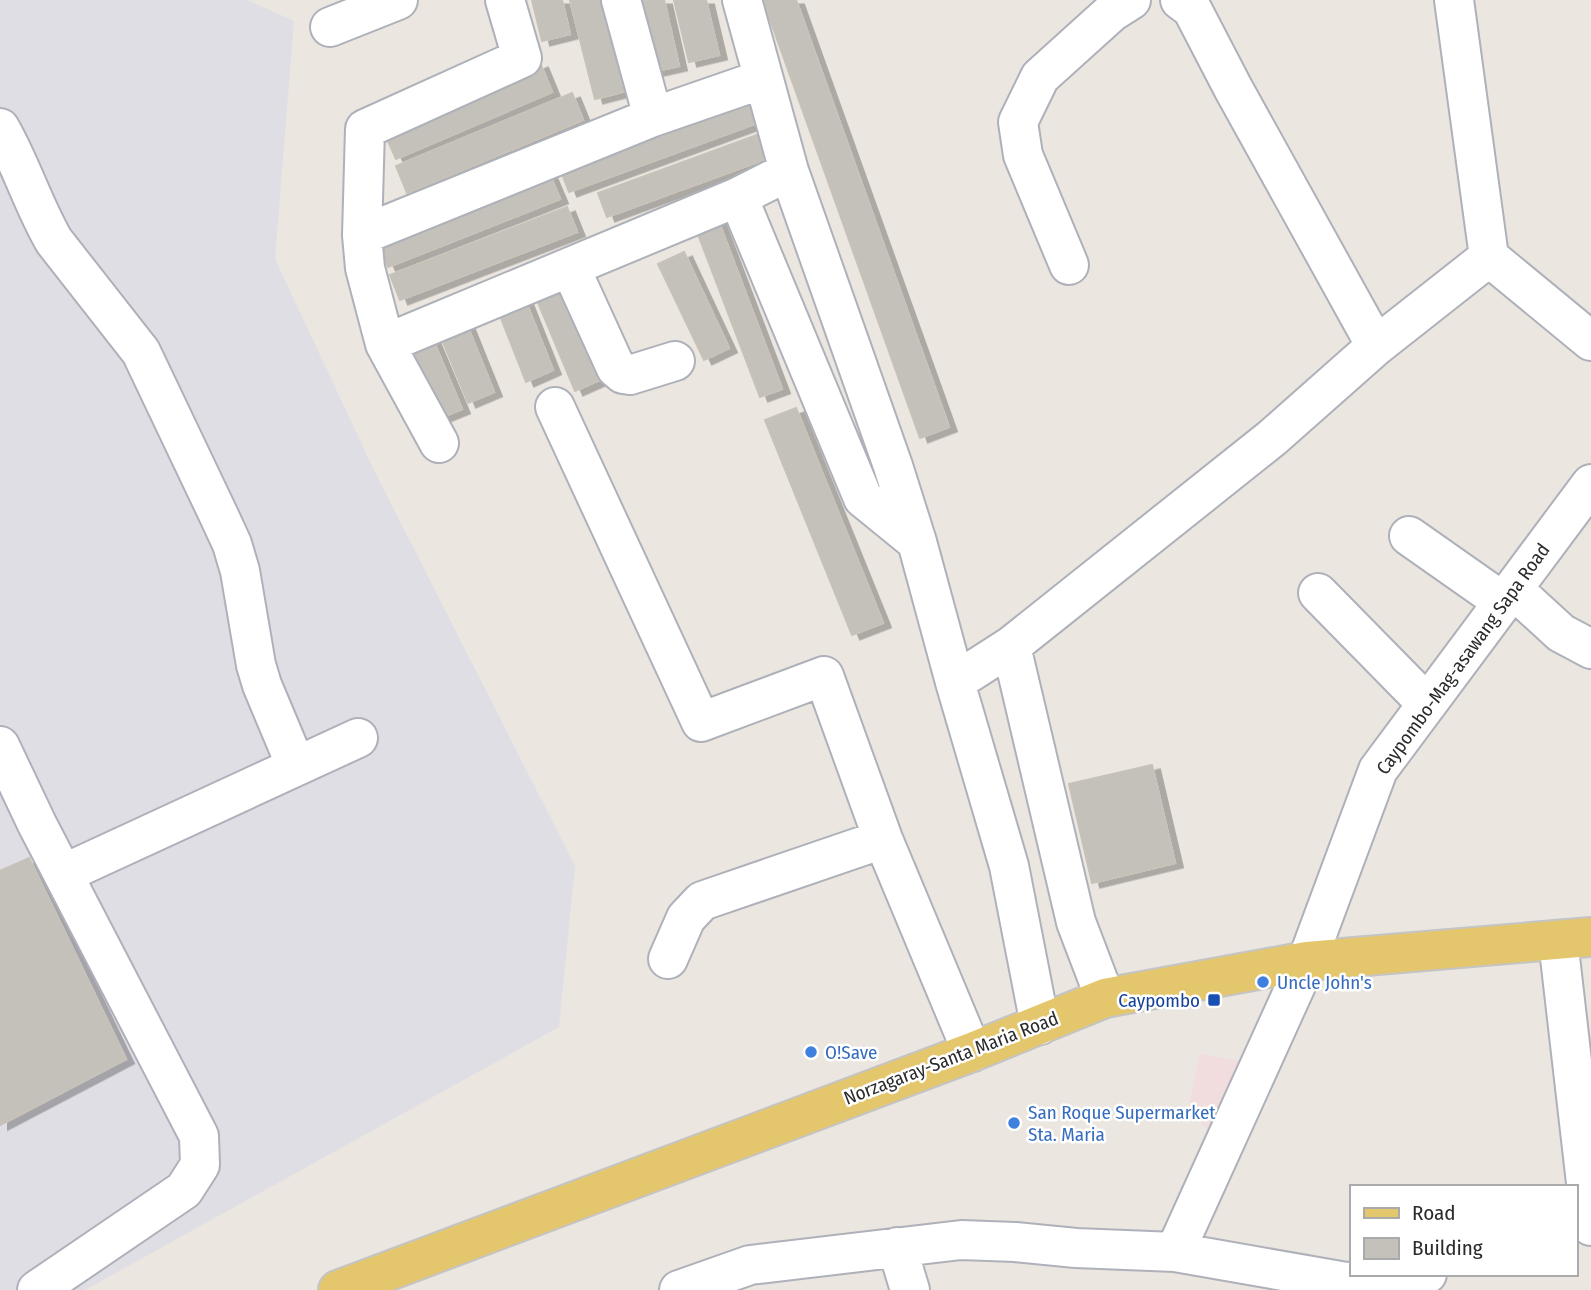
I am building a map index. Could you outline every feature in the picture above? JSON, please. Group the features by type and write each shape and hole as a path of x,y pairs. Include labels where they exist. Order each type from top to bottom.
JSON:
{"main road":[{"name":"Norzagaray-Santa Maria Road","path":"338,1290 972,1052 1105,998 1307,961 1574,939"}],"street":[{"path":"353,14 398,0"},
{"path":"439,443 385,344 365,268 362,235 366,129 522,58 505,0"},
{"path":"621,0 653,117"},
{"path":"742,0 789,172 893,466 917,542 1009,866 1040,1025"},
{"path":"1069,265 1023,155 1018,122 1040,77 1112,12 1131,0"},
{"path":"1180,0 1192,9 1376,346"},
{"path":"1454,0 1489,257 1591,341"},
{"path":"362,235 653,117 763,79"},
{"path":"0,128 54,241 141,352 220,518 240,570 256,665 262,685 296,766"},
{"path":"385,344 738,197 789,172"},
{"path":"738,197 863,498 917,542"},
{"path":"955,682 1011,646 1272,438 1376,346 1489,257"},
{"path":"570,267 616,368 630,376 675,361"},
{"path":"555,407 701,722 824,676 883,839 972,1052"},
{"name":"Caypombo-Mag-asawang Sapa Road","path":"1307,961 1378,770 1591,484"},
{"path":"1409,536 1508,596 1561,633 1591,649"},
{"path":"1318,593 1427,704"},
{"path":"1011,646 1076,922 1105,998"},
{"path":"63,874 358,738"},
{"path":"0,746 11,799 63,874 199,1136 200,1166 184,1190 37,1290"},
{"path":"668,959 686,918 702,901 883,839"},
{"path":"1574,939 1591,1226"},
{"path":"1175,1252 1307,961"},
{"path":"679,1290 728,1281 750,1265 961,1240 1175,1252 1346,1282 1417,1276"},
{"path":"897,1247 910,1290"}],"shaded area":[{"path":"0,0 247,0 294,21 275,259 373,468 575,866 559,1027 85,1290 0,1290"},
{"path":"1200,1054 1250,1063 1223,1151 1189,1105"}],"building":[{"path":"532,0 562,0 570,34 542,41"},
{"path":"570,0 603,0 626,91 595,99"},
{"path":"635,0 664,0 679,66 652,72"},
{"path":"674,0 706,0 719,55 689,62"},
{"path":"763,0 796,0 949,427 920,438"},
{"path":"540,63 552,92 396,159 383,130"},
{"path":"572,93 583,120 407,193 396,166"},
{"path":"751,97 760,122 569,192 559,166"},
{"path":"765,132 774,156 607,217 598,193"},
{"path":"548,171 560,199 388,267 376,238"},
{"path":"567,207 577,232 400,300 390,275"},
{"path":"718,220 782,389 760,397 696,229"},
{"path":"684,252 729,348 704,360 658,264"},
{"path":"561,281 602,379 575,391 534,293"},
{"path":"524,297 553,370 526,382 497,308"},
{"path":"465,320 494,392 468,403 438,330"},
{"path":"430,333 462,409 435,420 403,344"},
{"path":"796,408 883,623 852,635 765,420"},
{"path":"1152,765 1175,863 1092,883 1069,784"},
{"path":"29,858 126,1059 0,1125 0,871"}],"place":[{"name":"Uncle John's","path":"1263,982"},
{"name":"Caypombo","path":"1214,1000"},
{"name":"O!Save","path":"811,1052"},
{"name":"San Roque Supermarket Sta. Maria","path":"1014,1123"}]}
